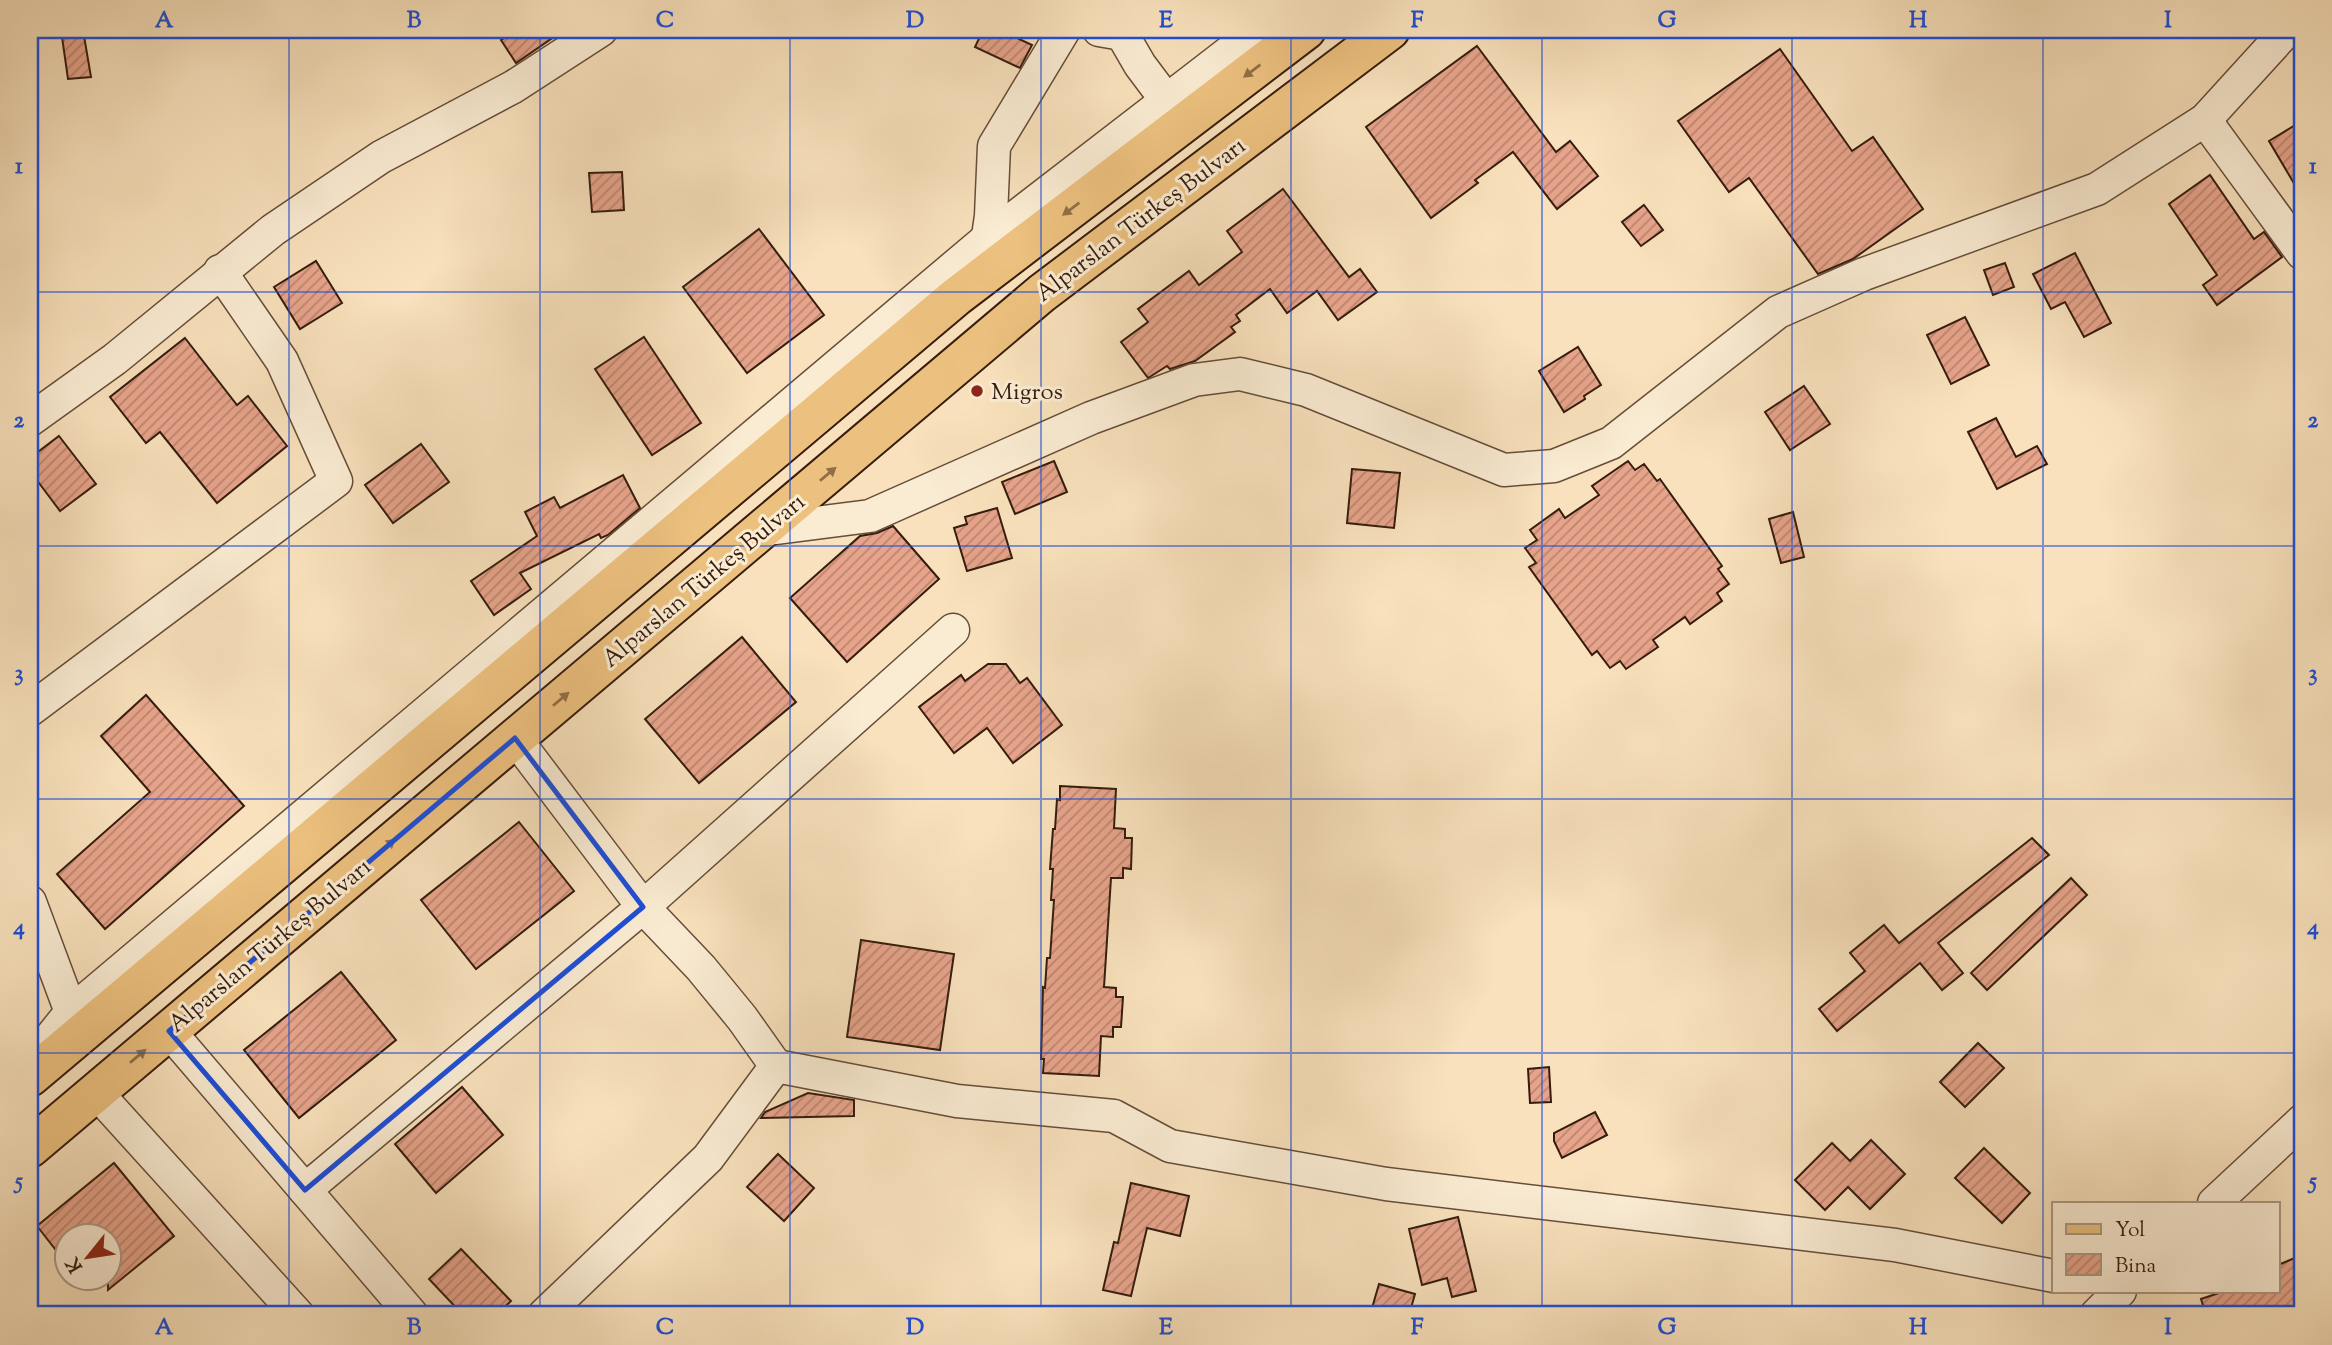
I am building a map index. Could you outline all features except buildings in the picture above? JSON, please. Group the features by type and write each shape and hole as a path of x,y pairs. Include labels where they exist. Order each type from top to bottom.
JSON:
{"main road":[{"name":"Alparslan Türkeş Bulvarı","path":"30,1077 1175,111 1306,30"},
{"name":"Alparslan Türkeş Bulvarı","path":"30,1147 1042,293 1390,30"}],"street":[{"path":"30,420 115,359 220,271 274,230 381,157 513,87 601,30"},
{"path":"981,276 991,216 994,146 1064,30"},
{"path":"1099,30 1122,34 1140,65 1175,111"},
{"path":"30,1064 71,1012 987,239 1175,111 1258,30"},
{"path":"761,530 870,516 1091,418 1195,380 1240,373 1306,390 1504,470 1554,466 1611,443 1778,312 1864,274 2098,189 2205,120 2287,30"},
{"path":"2205,120 2302,253"},
{"path":"30,710 336,481 282,361 220,271"},
{"path":"305,1190 643,907 953,630"},
{"path":"515,738 643,907 701,968 742,1018 776,1066 957,1101 1114,1116 1170,1146 1386,1184 1895,1245 2052,1276"},
{"path":"30,902 71,1012"},
{"path":"169,1031 412,1315"},
{"path":"544,1315 708,1158 776,1066"},
{"path":"96,1091 298,1315"},
{"path":"2215,1202 2302,1121"},
{"path":"2096,1315 2119,1292"}],"highlighted area":[{"path":"515,738 643,907 305,1190 169,1031"}],"place":[{"name":"Migros","path":"977,391"}]}
